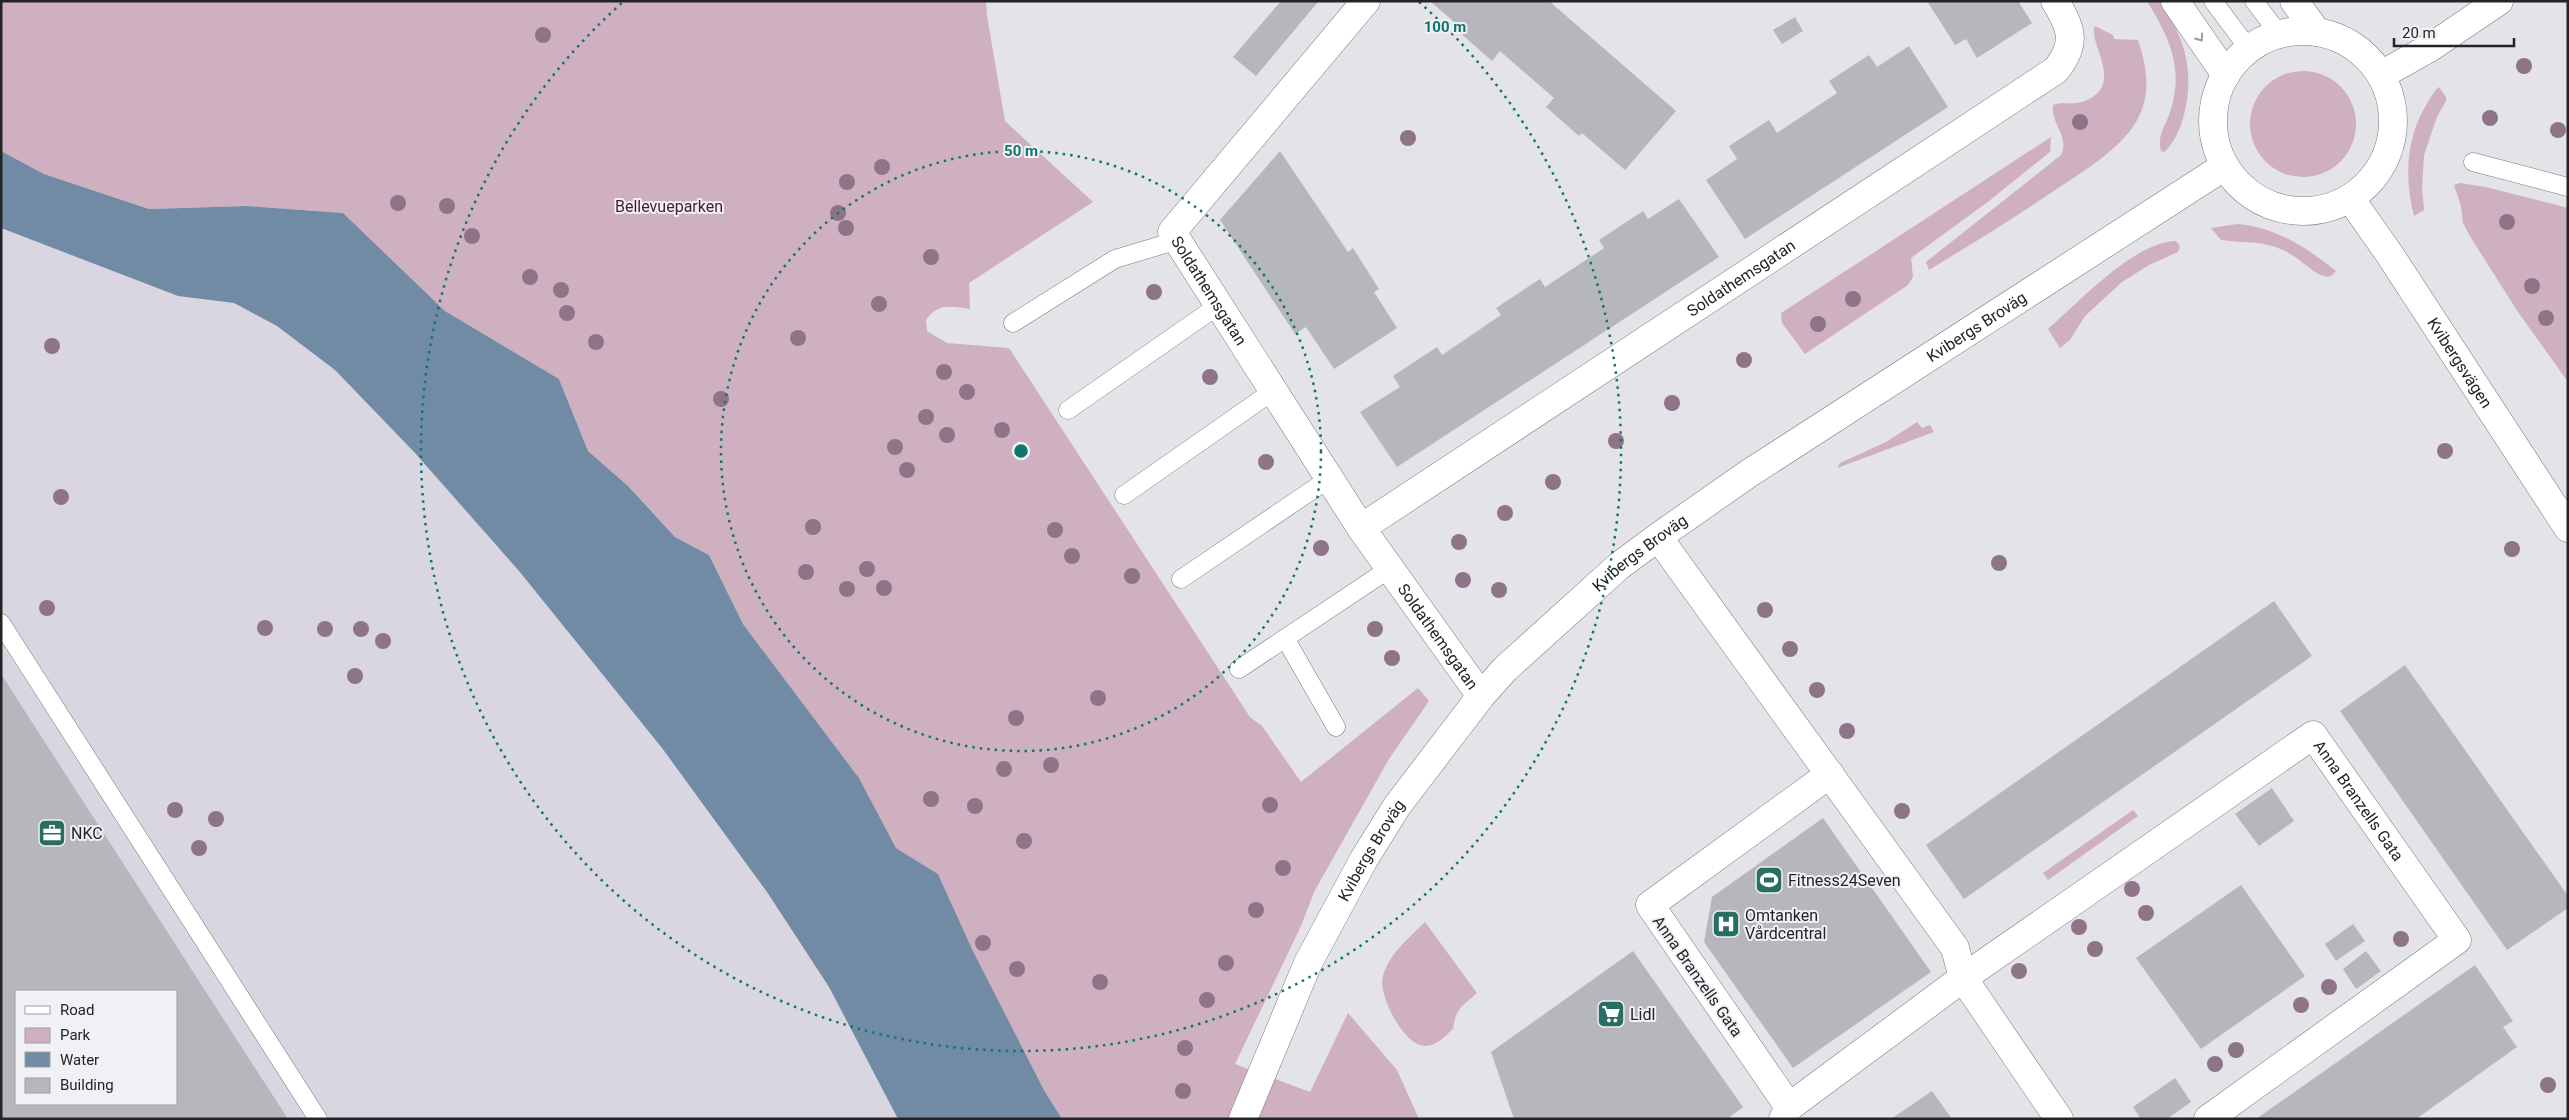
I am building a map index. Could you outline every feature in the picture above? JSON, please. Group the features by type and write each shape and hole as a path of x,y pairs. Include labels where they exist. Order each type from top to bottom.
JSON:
{"street":[{"name":"Soldathemsgatan","path":"1366,1 1172,232 1361,528 1481,696"},
{"name":"Soldathemsgatan","path":"1361,528 2056,70 2067,57 2071,42 2069,28 2055,1"},
{"path":"2175,1 2226,75"},
{"path":"2294,1 2317,32"},
{"path":"2381,75 2431,47 2499,1"},
{"path":"2300,31 2317,32 2331,35 2354,47 2364,55 2381,75 2392,108 2393,126 2390,144 2375,175 2350,198 2337,205 2309,211 2280,208 2254,197 2243,188 2225,166 2217,149 2214,130 2214,110 2218,92 2226,75 2248,49 2265,39 2280,35 2300,31"},
{"name":"Kvibergs Broväg","path":"1244,1119 1308,963 1364,859 1397,806 1481,696 1505,669 1619,566 1748,474 2225,166"},
{"name":"Kvibergsvägen","path":"2350,198 2390,255 2568,528"},
{"path":"1658,537 1955,948 1963,978 2059,1119"},
{"name":"Anna Branzells Gata","path":"1830,774 1705,863 1650,906 1786,1113 1963,978 2313,735 2457,940 2208,1119"}],"lane":[{"path":"2213,1 2248,49"},
{"path":"2254,1 2280,35"},
{"path":"2473,162 2568,187"},
{"path":"1013,323 1115,259 1178,240"},
{"path":"1068,410 1220,305"},
{"path":"1124,496 1273,390"},
{"path":"1181,579 1330,478"},
{"path":"1239,669 1389,569"},
{"path":"1,623 318,1119"},
{"path":"1285,638 1336,727"}],"shaded area":[{"path":"1,228 178,296 234,303 277,326 335,370 415,453 519,571 662,748 767,892 829,987 898,1119 1,1119"}],"green space":[{"name":"Bellevueparken","path":"1,1 986,1 1005,121 1093,202 969,283 970,309 940,308 926,320 927,331 947,343 1009,348 1250,717 1262,726 1301,782 1418,688 1429,701 1389,759 1314,892 1301,926 1235,1064 1310,1092 1348,1013 1397,1070 1419,1119 1062,1119 1044,1090 973,951 938,874 896,848 859,778 743,624 709,555 675,537 628,486 588,451 559,379 445,311 343,213 247,206 149,209 44,174 1,151"},
{"path":"2147,1 2160,1 2169,15 2186,55 2188,69 2187,99 2183,120 2174,140 2164,152 2161,151 2160,141 2174,99 2175,69 2173,55 2168,42"},
{"path":"2095,26 2113,35 2114,39 2138,40 2146,71 2146,91 2141,112 2136,122 2121,141 2090,167 2010,220 1929,270 1926,262 2061,155 2063,142 2054,118 2053,105 2078,103 2087,100 2098,93 2103,84 2104,73 2094,33"},
{"path":"2303,71 2323,75 2340,87 2352,104 2356,124 2352,144 2340,161 2323,173 2303,177 2283,173 2266,161 2254,144 2250,124 2254,104 2266,87 2283,75"},
{"path":"2439,87 2446,97 2446,101 2437,117 2424,155 2422,187 2424,210 2414,216 2408,172 2411,143 2421,115"},
{"path":"2051,137 2050,152 1989,201 1911,258 1913,277 1908,285 1805,354 1782,323 1781,313"},
{"path":"2460,183 2486,187 2568,208 2568,382 2518,312 2471,238 2463,223 2461,206 2454,185"},
{"path":"2237,224 2264,229 2290,240 2302,246 2336,271 2331,276 2321,275 2274,246 2221,240 2211,228"},
{"path":"2176,241 2180,246 2178,252 2149,265 2122,282 2085,316 2070,340 2060,348 2048,329 2125,262 2160,244"},
{"path":"1917,422 1922,428 1930,425 1934,432 1837,468 1840,463 1886,442"},
{"path":"2133,810 2138,816 2048,880 2043,873"},
{"path":"1425,922 1477,993 1458,1012 1453,1029 1429,1046 1417,1044 1401,1029 1388,1006 1382,984 1386,968 1395,953"}],"water":[{"path":"1,151 44,174 149,209 247,206 343,213 445,311 559,379 588,451 628,486 675,537 709,555 743,624 859,778 896,848 938,874 973,951 1044,1090 1062,1119 898,1119 829,987 767,892 662,748 519,571 415,453 335,370 277,326 234,303 178,296 1,228"}],"building":[{"path":"1281,1 1318,2 1256,76 1233,57"},
{"path":"1430,1 1549,1 1676,111 1625,170 1582,133 1579,136 1546,107 1554,98 1500,51 1492,61 1458,31 1461,28"},
{"path":"1927,1 2018,1 2032,23 1977,58 1966,39 1955,45"},
{"path":"1795,17 1803,31 1782,44 1773,30"},
{"path":"1909,46 1948,107 1745,239 1706,180 1737,159 1729,146 1769,120 1777,133 1837,93 1829,81 1869,55 1877,67"},
{"path":"1280,151 1348,252 1353,248 1379,289 1374,292 1397,328 1334,369 1306,327 1295,334 1220,220"},
{"path":"1679,199 1719,257 1397,467 1360,412 1400,387 1393,376 1437,347 1442,355 1501,315 1496,308 1540,279 1545,287 1604,248 1599,240 1643,211 1648,219"},
{"path":"2274,601 2312,656 1964,899 1926,845"},
{"path":"2405,665 2568,896 2568,908 2507,950 2340,711"},
{"name":"NKC","path":"1,674 288,1119 1,1119"},
{"path":"2272,788 2294,821 2259,846 2235,814"},
{"path":"1823,818 1931,972 1793,1068 1704,942 1712,897"},
{"path":"2241,885 2305,976 2201,1049 2136,958"},
{"path":"2353,924 2365,941 2336,961 2325,944"},
{"name":"Lidl","path":"1633,951 1743,1107 1727,1119 1514,1119 1491,1052"},
{"path":"2366,951 2381,971 2356,989 2343,969"},
{"path":"2475,965 2513,1021 2503,1027 2517,1047 2416,1119 2256,1119"},
{"path":"2175,1078 2191,1102 2167,1119 2141,1119 2133,1107"},
{"path":"1932,1091 1952,1119 1891,1119"}],"place":[{"name":"NKC","path":"52,833"},
{"name":"Fitness24Seven","path":"1769,880"},
{"name":"Omtanken Vårdcentral","path":"1726,924"},
{"name":"Lidl","path":"1611,1014"}]}
